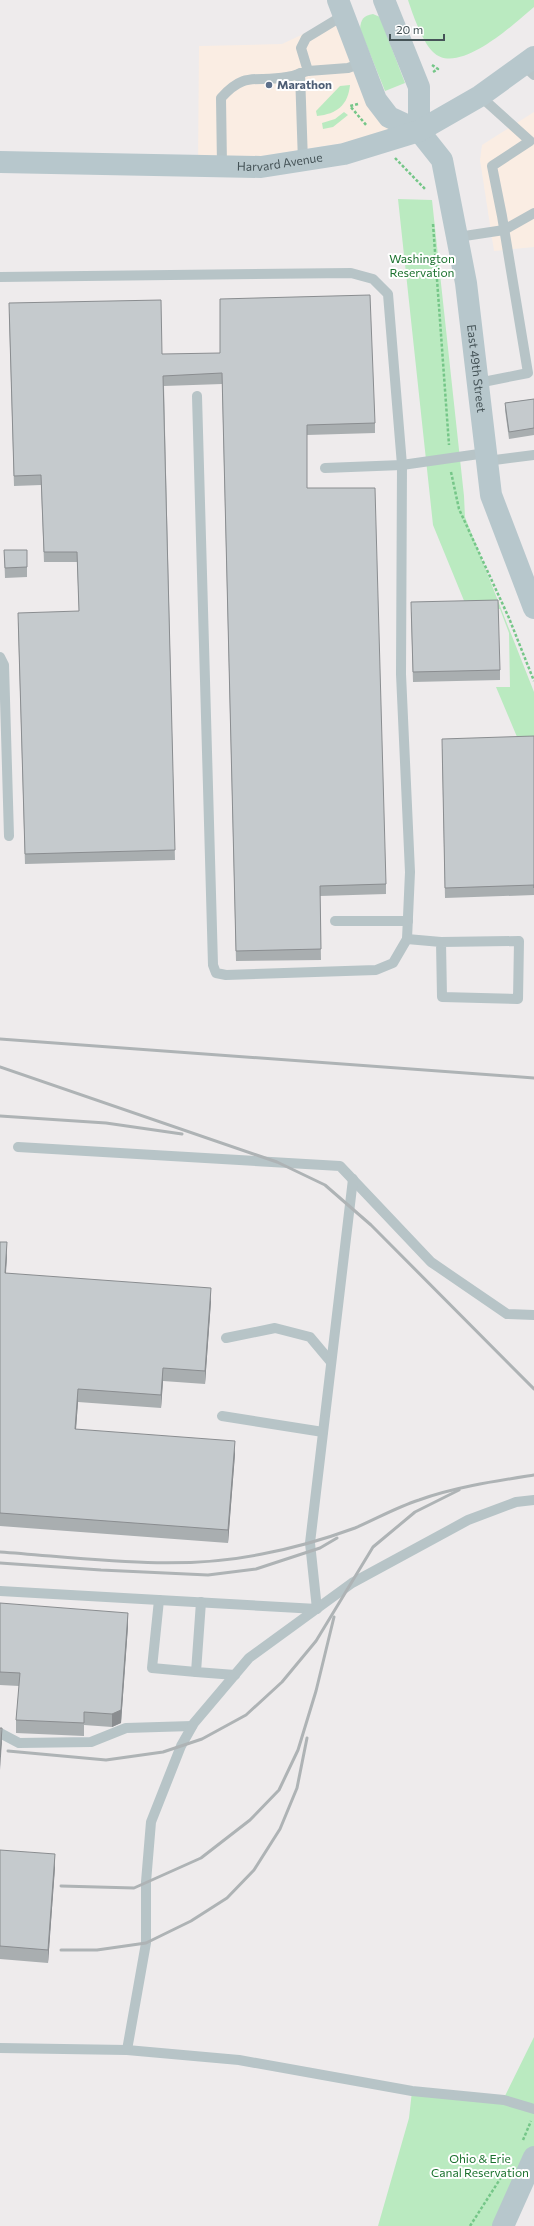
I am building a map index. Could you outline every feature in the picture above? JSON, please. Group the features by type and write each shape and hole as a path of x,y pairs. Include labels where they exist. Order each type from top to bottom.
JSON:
{"street":[{"path":"341,7 376,100 389,117 419,131 419,87 384,0"},
{"name":"Harvard Avenue","path":"0,162 261,167 303,162 344,154 419,131 530,66"},
{"name":"East 49th Street","path":"419,131 442,160 466,283 491,495 534,608"},
{"path":"503,2226 528,2151"}],"lane":[{"path":"303,162 304,72 300,48 306,38 341,7"},
{"path":"222,166 221,98 230,88 244,80 286,78 304,72 348,68 362,63"},
{"path":"478,383 531,373 492,166 532,139 480,96"},
{"path":"458,237 504,230 534,212"},
{"path":"0,277 351,273 373,278 388,294 402,466 401,674 410,872 407,939 393,963 376,970 226,975 216,973 214,969 207,778 197,396"},
{"path":"325,468 402,466 487,457 534,455"},
{"path":"0,657 4,665 8,836"},
{"path":"335,921 408,922"},
{"path":"407,939 441,942 519,941 518,999 442,997 441,942"},
{"path":"18,1147 340,1166 431,1262 507,1314 534,1315"},
{"path":"318,1609 310,1543 352,1179"},
{"path":"226,1338 275,1328 310,1337 331,1362"},
{"path":"222,1416 323,1432"},
{"path":"127,2050 146,1942 146,1882 152,1822 181,1746 192,1726 249,1658 352,1583 468,1520 516,1502 534,1500"},
{"path":"0,1591 318,1609"},
{"path":"159,1600 152,1668 235,1675"},
{"path":"196,1672 201,1602"},
{"path":"0,1733 19,1743 91,1742 126,1728 192,1726"},
{"path":"0,2048 127,2050 238,2060 412,2091 504,2100 533,2112"}],"path":[{"path":"413,178 426,189 428,194"},
{"path":"432,221 448,440"},
{"path":"452,477 459,509 510,618 534,681"},
{"path":"528,2151 533,2112"},
{"path":"470,2226 505,2170"}],"shaded area":[{"path":"344,15 376,100 419,131 198,166 199,46 282,44"},
{"path":"534,112 534,247 494,251 480,160 482,145"}],"green space":[{"path":"408,0 534,0 534,7 486,45 457,58 444,58 433,52 425,41 418,28"},
{"path":"373,14 380,17 405,83 385,91 360,29 363,18"},
{"path":"350,85 347,98 336,111 317,116 316,111 340,86"},
{"path":"344,112 348,115 333,127 323,129 322,123 335,119"},
{"name":"Washington Reservation","path":"398,199 432,200 465,517 534,692 534,743 520,744 496,687 510,687 509,633 500,609 467,608 433,525"},
{"name":"Ohio & Erie Canal Reservation","path":"534,2037 534,2168 505,2226 378,2226 409,2118 412,2091 503,2100"}],"building":[{"path":"370,295 375,423 307,425 307,488 375,488 386,884 320,886 321,949 236,951 222,373 163,376 175,850 25,854 18,613 79,611 77,552 44,552 41,475 14,476 9,303 161,300 162,354 220,353 220,299"},
{"path":"534,399 534,428 509,432 505,403"},
{"path":"4,550 27,550 27,567 5,568"},
{"path":"498,600 500,670 413,672 411,602"},
{"path":"534,736 534,885 445,888 442,739"},
{"path":"0,1242 7,1242 5,1273 211,1288 205,1371 163,1368 161,1395 78,1389 75,1429 235,1441 228,1530 0,1513"},
{"path":"0,1603 128,1613 121,1710 112,1714 84,1712 84,1723 16,1720 20,1673 0,1672"},
{"path":"0,1728 2,1728 0,1757"},
{"path":"0,1850 55,1854 48,1950 0,1946"}],"railway":[{"path":"0,1039 534,1078"},
{"path":"0,1067 277,1162 325,1185 371,1225 534,1389"},
{"path":"0,1116 106,1123 182,1134"},
{"path":"0,1552 131,1562 164,1563 230,1559 274,1552 321,1539 355,1528 411,1503 447,1491 534,1475"},
{"path":"8,1751 106,1760 163,1752 202,1739 246,1715 282,1682 316,1641 373,1547 415,1512 459,1490"},
{"path":"0,1563 208,1575 256,1569 320,1548 337,1538"},
{"path":"61,1886 134,1888 201,1858 250,1820 279,1790 298,1750 316,1691 334,1617"},
{"path":"61,1950 97,1950 146,1943 191,1921 227,1898 254,1870 280,1829 297,1788 307,1738"}],"place":[{"name":"Marathon","path":"269,85"}]}
